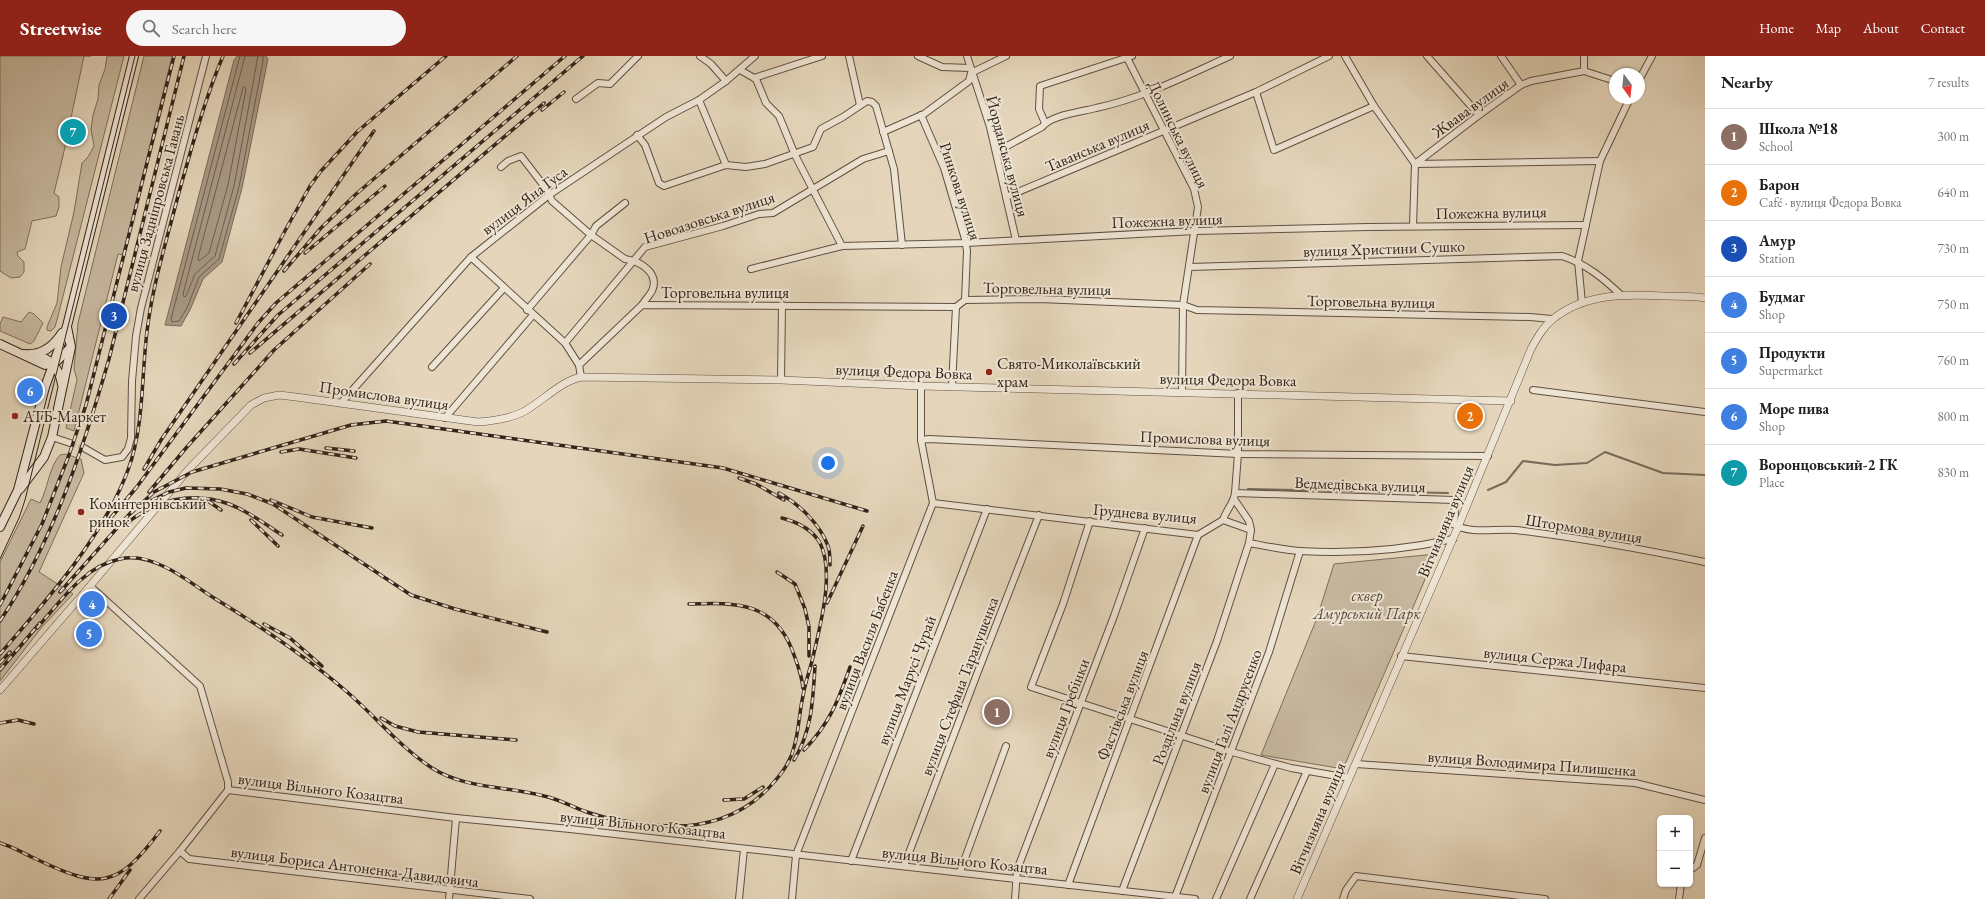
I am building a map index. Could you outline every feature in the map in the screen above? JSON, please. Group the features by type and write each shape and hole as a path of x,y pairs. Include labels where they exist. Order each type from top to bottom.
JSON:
{"main road":[{"path":"0,527 18,490 45,387 67,326 134,56"},
{"path":"18,490 39,466 48,449 52,437 71,347 67,326"},
{"path":"27,355 40,353 47,349 54,343 67,326"},
{"path":"0,344 27,355 44,358 54,364 61,377 63,387"},
{"path":"27,355 38,363 45,365 54,364 60,360 71,347"},
{"path":"38,363 45,387"}],"street":[{"name":"вулиця Задніпровська Гавань","path":"84,448 105,460 122,458 128,449 132,427 132,381 136,336 206,56"},
{"path":"576,99 598,83 610,84 638,56"},
{"path":"700,56 711,64 726,81"},
{"name":"вулиця Яна Гуса","path":"341,403 471,257 549,196 637,135 666,117 699,100 740,70 755,56"},
{"path":"754,78 822,56"},
{"path":"849,56 860,105"},
{"path":"918,56 942,67 971,71 1006,56"},
{"name":"Йорданська вулиця","path":"967,56 990,127 1016,240"},
{"path":"996,152 1042,127 1045,123 1063,116 1107,106 1145,94 1230,56"},
{"name":"Таванська вулиця","path":"1006,197 1256,92 1329,56"},
{"path":"1345,56 1374,106 1415,164 1413,226"},
{"path":"1427,56 1479,115"},
{"path":"1501,56 1522,85"},
{"path":"1584,56 1584,72"},
{"path":"1645,69 1652,56"},
{"path":"1045,123 1039,109 1040,86 1128,57"},
{"name":"Долинська вулиця","path":"1128,57 1145,94 1194,189 1198,207 1183,305 1182,392"},
{"path":"740,70 758,81 766,103 779,116 795,155 842,246"},
{"path":"883,132 921,115 968,81 971,71"},
{"name":"Жвава вулиця","path":"1415,164 1479,115 1522,85 1531,81 1584,72 1609,79"},
{"path":"1256,92 1271,146 1274,150 1374,106"},
{"path":"699,100 726,165"},
{"path":"637,135 645,145 658,181 662,185 726,165 746,167 765,164 795,155 812,147 821,129 867,101 875,103 894,169 902,245"},
{"path":"1582,303 1578,261 1600,161 1627,104"},
{"name":"Ринкова вулиця","path":"921,115 944,168 966,243 965,300"},
{"name":"Новоазовська вулиця","path":"565,344 633,260 646,247 723,226 759,214 773,213 863,159 889,150"},
{"path":"501,167 508,161 521,156 552,201 591,235 625,259 633,260 647,269 653,280 652,292 642,305"},
{"path":"1415,164 1600,161"},
{"path":"528,310 591,235 596,226 625,202"},
{"name":"Пожежна вулиця","path":"751,269 842,246 966,243 1195,232 1413,226 1586,225"},
{"name":"вулиця Христини Сушко","path":"1190,266 1562,256 1578,261 1602,276 1621,295"},
{"path":"471,257 565,344 579,365 581,377"},
{"path":"432,367 504,288"},
{"name":"Вітчизняна вулиця","path":"1297,899 1453,539 1511,401 1531,349 1540,333 1552,319 1582,303 1597,298 1621,295 1705,298"},
{"name":"Торговельна вулиця","path":"579,365 642,305 956,307 965,300 1040,299 1183,305 1197,310 1530,317 1552,319"},
{"path":"781,380 782,305"},
{"path":"952,386 956,307"},
{"path":"444,418 533,315"},
{"name":"вулиця Федора Вовка","path":"500,420 522,412 567,382 581,377 781,380 921,386 1511,401"},
{"path":"921,386 921,440 934,503"},
{"path":"1533,390 1705,412"},
{"path":"1238,393 1238,454 1235,496 1229,505 1223,520 1251,530"},
{"name":"Промислова вулиця","path":"90,586 188,470 251,404 264,398 279,395 478,422 500,420"},
{"path":"52,437 70,443"},
{"name":"Промислова вулиця","path":"921,440 929,439 1238,454 1488,456"},
{"path":"1235,496 1249,522 1251,530 1249,543 1300,551 1372,551 1420,546 1453,539"},
{"name":"Ведмедівська вулиця","path":"1235,496 1454,500 1455,515 1453,524 1458,527"},
{"name":"Груднева вулиця","path":"934,503 1198,535 1223,520"},
{"name":"вулиця Василя Бабенка","path":"792,899 796,855 934,503"},
{"name":"вулиця Марусі Чурай","path":"852,861 986,509"},
{"name":"вулиця Стефана Таранушенка","path":"904,866 1039,515"},
{"path":"1090,521 1062,604 1031,687 1232,752 1275,764 1349,778"},
{"name":"Штормова вулиця","path":"1458,527 1482,531 1514,530 1606,543 1705,562"},
{"name":"вулиця Гребінки","path":"1014,899 1017,870 1114,616 1145,528"},
{"name":"Фастівська вулиця","path":"1068,885 1198,535"},
{"name":"Роздільна вулиця","path":"1122,891 1217,641 1249,543"},
{"name":"вулиця Галі Андрусенко","path":"1175,897 1232,752 1269,652 1300,551"},
{"path":"0,690 90,586 200,686 228,782 228,790"},
{"name":"вулиця Сержа Лифара","path":"1402,656 1705,688"},
{"path":"960,872 1006,746"},
{"path":"1216,899 1275,764"},
{"name":"вулиця Володимира Пилишенка","path":"1356,764 1635,783 1705,800"},
{"path":"1250,899 1307,771"},
{"name":"вулиця Вільного Козацтва","path":"139,899 180,851 228,790 456,818 960,872 1194,899"},
{"path":"449,899 456,818"},
{"path":"1693,868 1697,865 1705,838"},
{"path":"739,899 744,849"},
{"name":"вулиця Бориса Антоненка-Давидовича","path":"180,851 189,859 530,899"},
{"path":"1343,899 1346,890 1356,876 1545,899"},
{"path":"1679,899 1681,887"}],"green space":[{"path":"0,56 84,56 54,193 59,197 59,207 56,216 32,221 25,249 17,252 18,256 24,262 24,272 20,277 11,278 0,271"},
{"path":"107,56 124,56 58,316 55,327 51,331 47,330 47,327 57,303 61,267 74,212 82,163 88,157 94,146 91,129 93,115"},
{"path":"144,56 172,56 123,255 118,254 74,431 66,428 77,380 74,369 78,323"},
{"path":"29,312 34,314 43,323 34,341 30,344 0,331 0,324 3,317 21,322"},
{"path":"65,454 81,459 84,473 39,572 73,594 42,627 0,681 0,562 31,499 40,503 53,465 60,455"},
{"name":"сквер Амурський Парк","path":"1436,554 1343,769 1261,755 1317,618 1334,564"}],"water":[{"path":"237,56 266,56 268,59 242,188 222,262 203,279 190,310 181,326 165,325 234,60"}],"waterway":[{"path":"1488,490 1506,482 1523,461 1555,465 1587,463 1605,452 1663,473 1705,475"},
{"path":"1248,489 1448,493"}],"tunnel":[{"path":"70,443 84,448"}],"tram line":[{"path":"0,559 19,518 25,500 135,56"}],"railway":[{"path":"0,605 42,524 69,455 86,405 174,56"},
{"path":"0,621 19,591 36,559 65,494 77,461 109,359 184,56"},
{"path":"0,654 55,590 89,543 117,495 128,470 140,416 148,324 157,276 198,126 223,56"},
{"path":"236,323 310,186 321,171 358,131 446,56"},
{"path":"284,271 321,228 355,195 517,56"},
{"path":"103,527 136,488 258,323 276,303 565,56"},
{"path":"234,364 278,315 583,56"},
{"path":"542,110 564,92"},
{"path":"250,353 544,103"},
{"path":"144,469 161,440 374,131"},
{"path":"305,253 385,186"},
{"path":"149,492 186,448 274,350 370,264"},
{"path":"131,513 154,492 192,472 351,425 386,421 723,468 867,511"},
{"path":"326,448 354,451"},
{"path":"281,452 299,449 356,458"},
{"path":"739,478 756,484 784,500"},
{"path":"152,500 169,492 186,488 220,489 247,494 273,504 411,595 455,609 547,632"},
{"path":"779,493 808,515 820,530 829,548 830,565"},
{"path":"126,524 138,515 162,503 188,498 202,498 229,504 243,510 282,535"},
{"path":"271,500 312,517 372,528"},
{"path":"208,501 221,510"},
{"path":"60,592 134,509"},
{"path":"37,628 74,586 95,569 120,559 138,558 149,560 178,574 298,654 346,691 409,751 420,760 445,775 458,780 486,786 550,797 595,815 621,821 672,826 705,823 735,813 749,805 762,794 786,766 791,757 796,741 804,691 825,600 826,569 824,555 817,538 804,527 782,518"},
{"path":"251,520 278,546"},
{"path":"827,603 863,526"},
{"path":"777,572 795,584 805,609 809,627 809,656"},
{"path":"689,604 707,603 739,605 766,615 777,624 786,638 794,655 802,679 803,688"},
{"path":"0,670 40,623"},
{"path":"264,624 290,638 322,666"},
{"path":"0,663 10,652"},
{"path":"794,760 805,738 808,726 812,703 815,666"},
{"path":"804,750 827,721 850,667"},
{"path":"381,718 395,726 418,732 516,740"},
{"path":"0,723 18,720 34,724"},
{"path":"724,800 744,799 763,787"},
{"path":"0,843 77,876 92,879 106,878 119,873 132,864 160,831"},
{"path":"109,899 130,870"}],"place":[{"name":"Воронцовський-2 ГК","path":"73,132"},
{"name":"Амур","path":"114,316"},
{"name":"Свято-Миколаївський храм","path":"989,372"},
{"name":"Море пива","path":"30,391"},
{"name":"АТБ-Маркет","path":"15,416"},
{"name":"Барон","path":"1470,416"},
{"name":"Комінтернівський ринок","path":"81,512"},
{"name":"Будмаг","path":"92,604"},
{"name":"Продукти","path":"89,634"},
{"name":"Школа №18","path":"997,712"}]}
